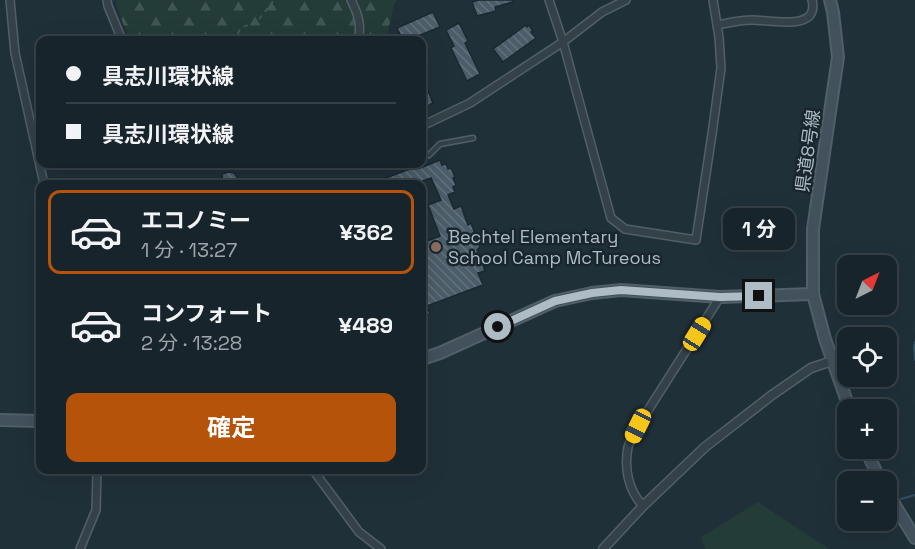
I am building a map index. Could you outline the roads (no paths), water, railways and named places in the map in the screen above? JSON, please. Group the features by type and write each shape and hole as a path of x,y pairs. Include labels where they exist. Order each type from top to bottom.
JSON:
{"main road":[{"name":"県道8号線","path":"830,0 838,57 813,229 813,294 832,361 846,399"},
{"path":"426,358 555,301 592,293 621,290 720,297 813,294"},
{"path":"0,420 36,421"},
{"path":"897,509 915,538"}],"street":[{"path":"10,0 15,53 36,148"},
{"path":"107,0 120,36"},
{"path":"351,0 358,14 360,36"},
{"path":"549,0 563,42 611,218 625,229 696,240 721,69 719,37 712,0"},
{"path":"426,124 470,103 563,42 602,12 626,0"},
{"path":"717,25 750,20 801,22 809,16 813,6 812,0"},
{"path":"643,506 629,486 628,446 638,426 720,297"},
{"path":"603,549 643,506 705,447 772,395 812,368 832,361"},
{"path":"80,549 96,510 98,474"},
{"path":"316,474 360,532 381,549"}],"lane":[{"path":"429,155 440,144 473,138"}],"waterway":[{"path":"915,342 915,360"},
{"path":"901,499 915,495"}],"place":[{"name":"Bechtel Elementary School Camp McTureous","path":"436,247"}]}
